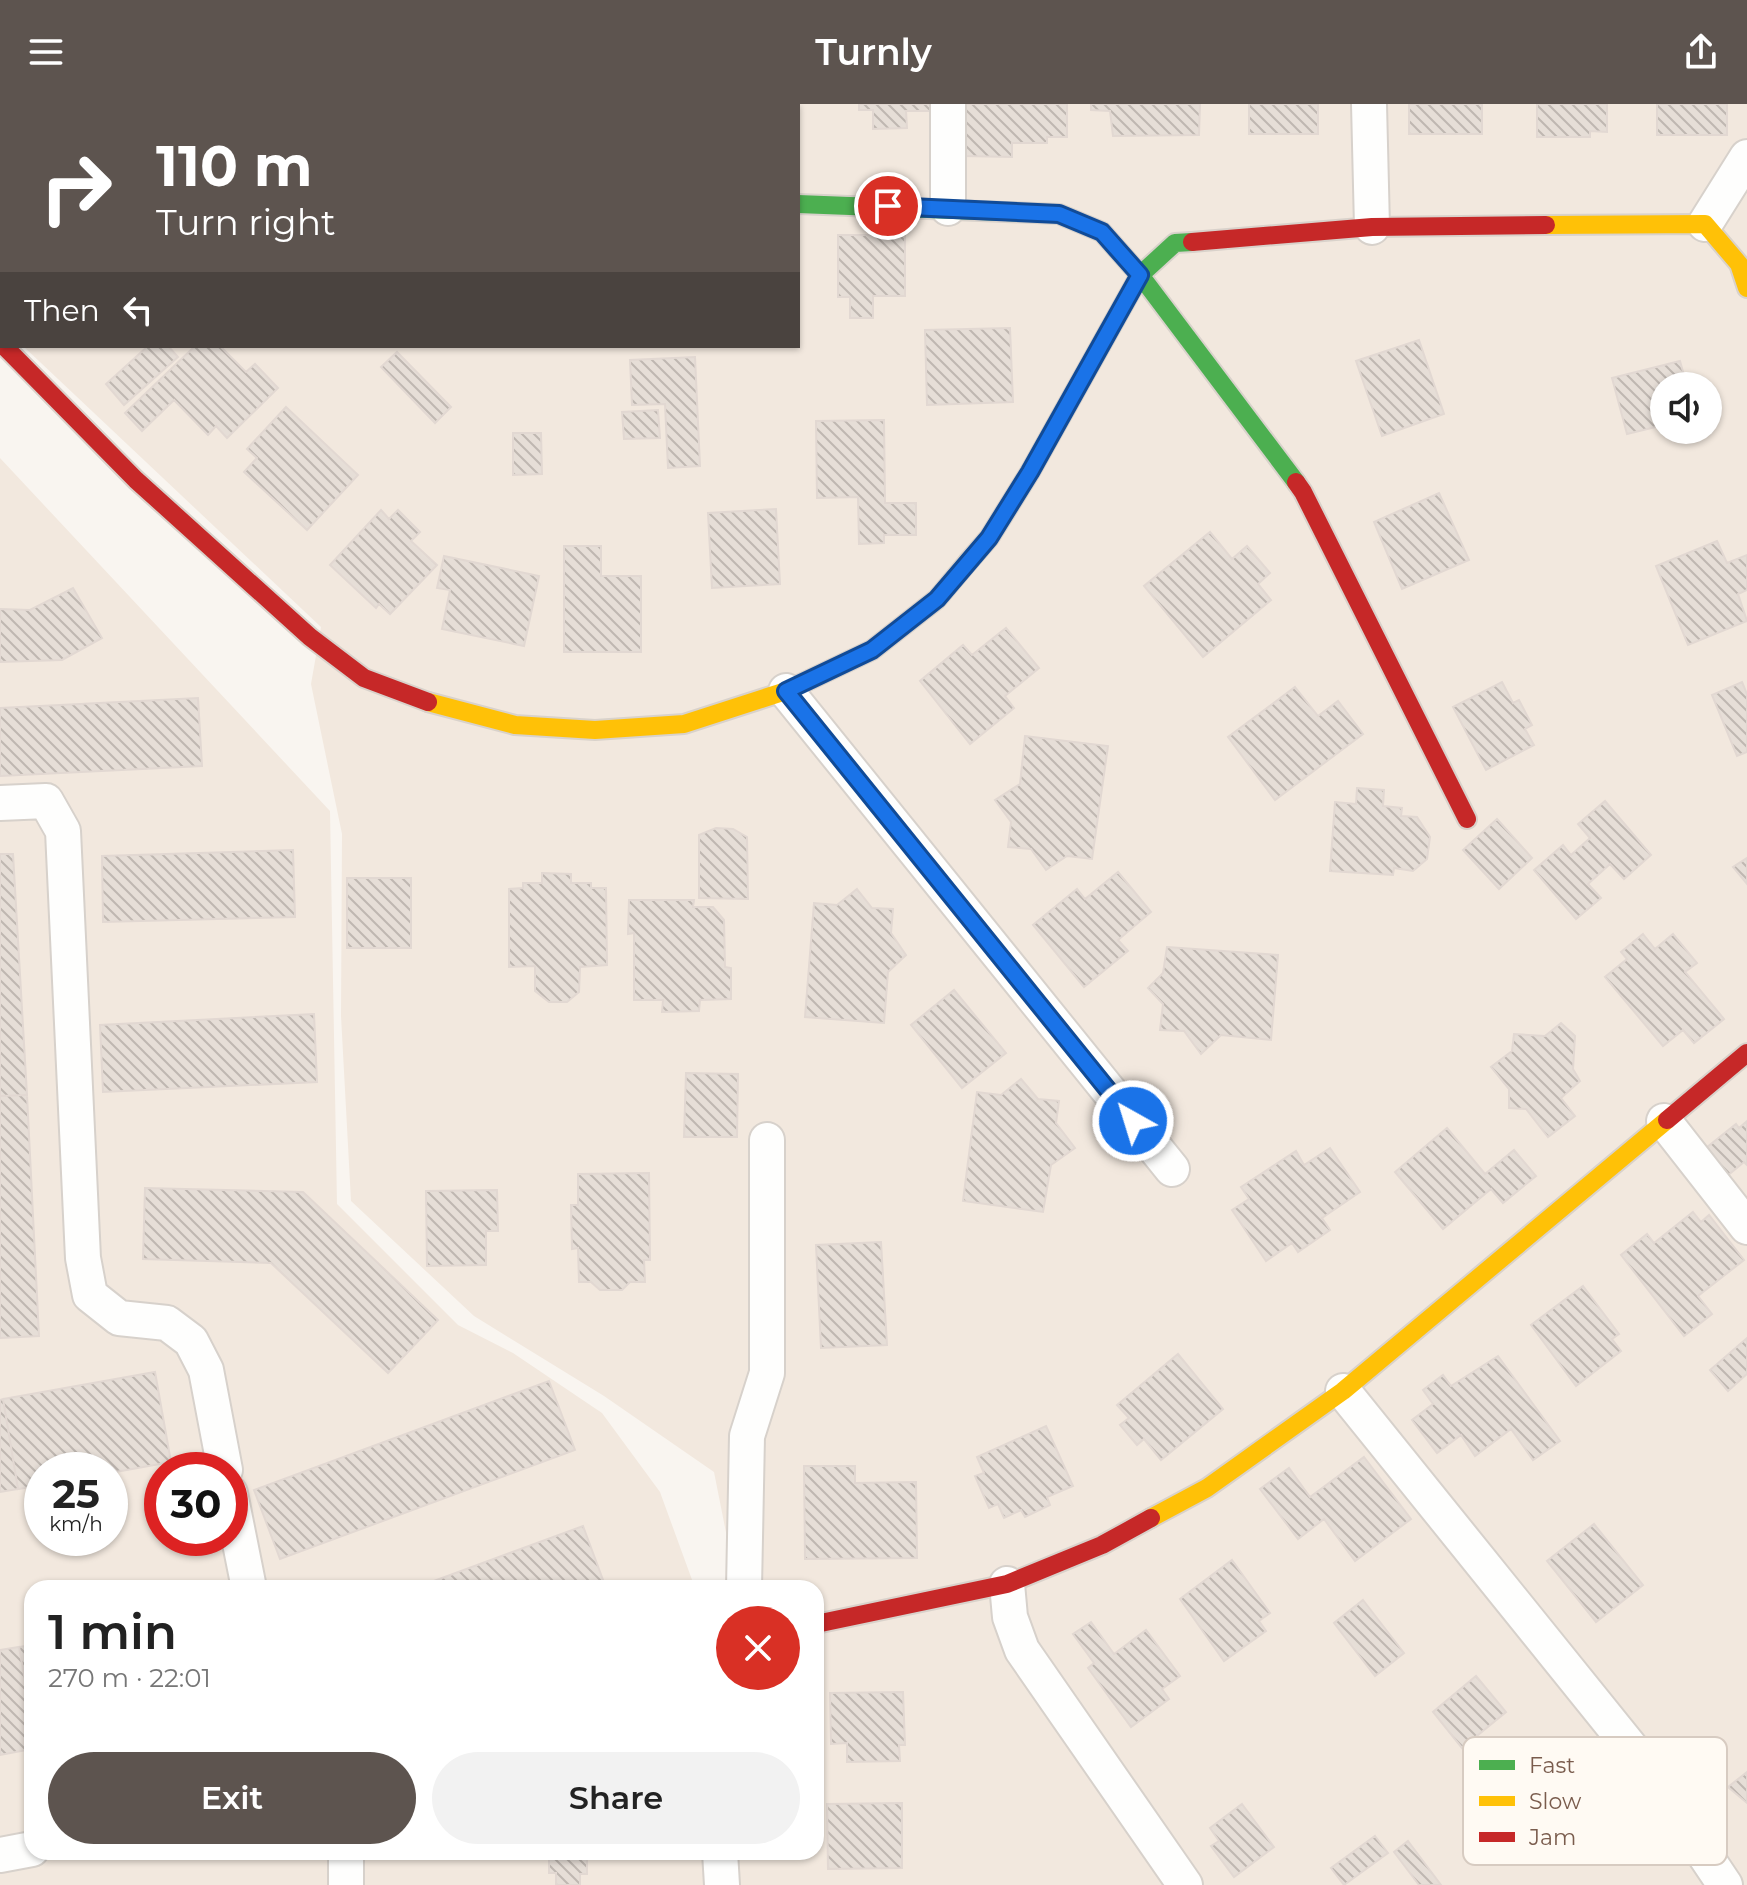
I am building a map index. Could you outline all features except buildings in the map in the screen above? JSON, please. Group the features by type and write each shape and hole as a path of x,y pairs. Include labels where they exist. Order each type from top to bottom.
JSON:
{"street":[{"path":"948,104 948,208"},
{"path":"1369,104 1372,227"},
{"path":"1705,224 1747,157"},
{"path":"800,204 1059,214 1102,232 1140,275 1303,492 1467,819"},
{"path":"6,348 136,480 310,637 364,678 439,706 515,725 595,730 684,724 786,691 872,650 937,599 989,538 1140,275 1175,243 1372,227 1705,224"},
{"path":"1705,224 1739,264 1747,288"},
{"path":"786,691 1172,1169"},
{"path":"0,803 46,801 63,831 83,1258 90,1295 119,1318 167,1323 191,1341 206,1370 222,1452"},
{"path":"824,1622 1007,1584 1102,1545 1207,1488 1343,1391 1747,1053"},
{"path":"1664,1121 1747,1227"},
{"path":"744,1580 747,1436 767,1373 767,1140"},
{"path":"1343,1391 1622,1737"},
{"path":"243,1556 247,1580"},
{"path":"1007,1584 1010,1617 1022,1650 1185,1885"},
{"path":"0,1855 24,1850"},
{"path":"346,1860 346,1885"},
{"path":"720,1860 722,1885"},
{"path":"1712,1865 1725,1885"}],"shaded area":[{"path":"800,104 1747,104 1747,1885 0,1885 0,458 330,811 337,1204 458,1325 513,1353 602,1413 660,1492 692,1580 24,1580 24,1860 824,1860 824,1580 735,1580 714,1472 604,1396 474,1316 351,1201 341,1016 342,834 311,684 321,627 25,348 800,348"}],"traffic: fast":[{"path":"800,204 1059,214 1102,232 1140,275 1296,482"},
{"path":"968,562 989,538 1030,472 1140,275 1175,243 1192,242"}],"traffic: slow":[{"path":"1546,225 1705,224 1739,264 1747,288"},
{"path":"428,702 515,725 595,730 684,724 786,691 872,650 937,599 968,562"},
{"path":"1151,1518 1207,1488 1343,1391 1667,1120"}],"traffic: jam":[{"path":"1192,242 1372,227 1546,225"},
{"path":"6,348 136,480 310,637 364,678 428,702"},
{"path":"1296,482 1467,819"},
{"path":"1667,1120 1747,1053"},
{"path":"824,1622 1007,1584 1102,1545 1151,1518"}],"route":[{"path":"888,206 1059,214 1102,232 1140,275 1030,472 989,538 937,599 872,650 786,691 1133,1121"}]}
